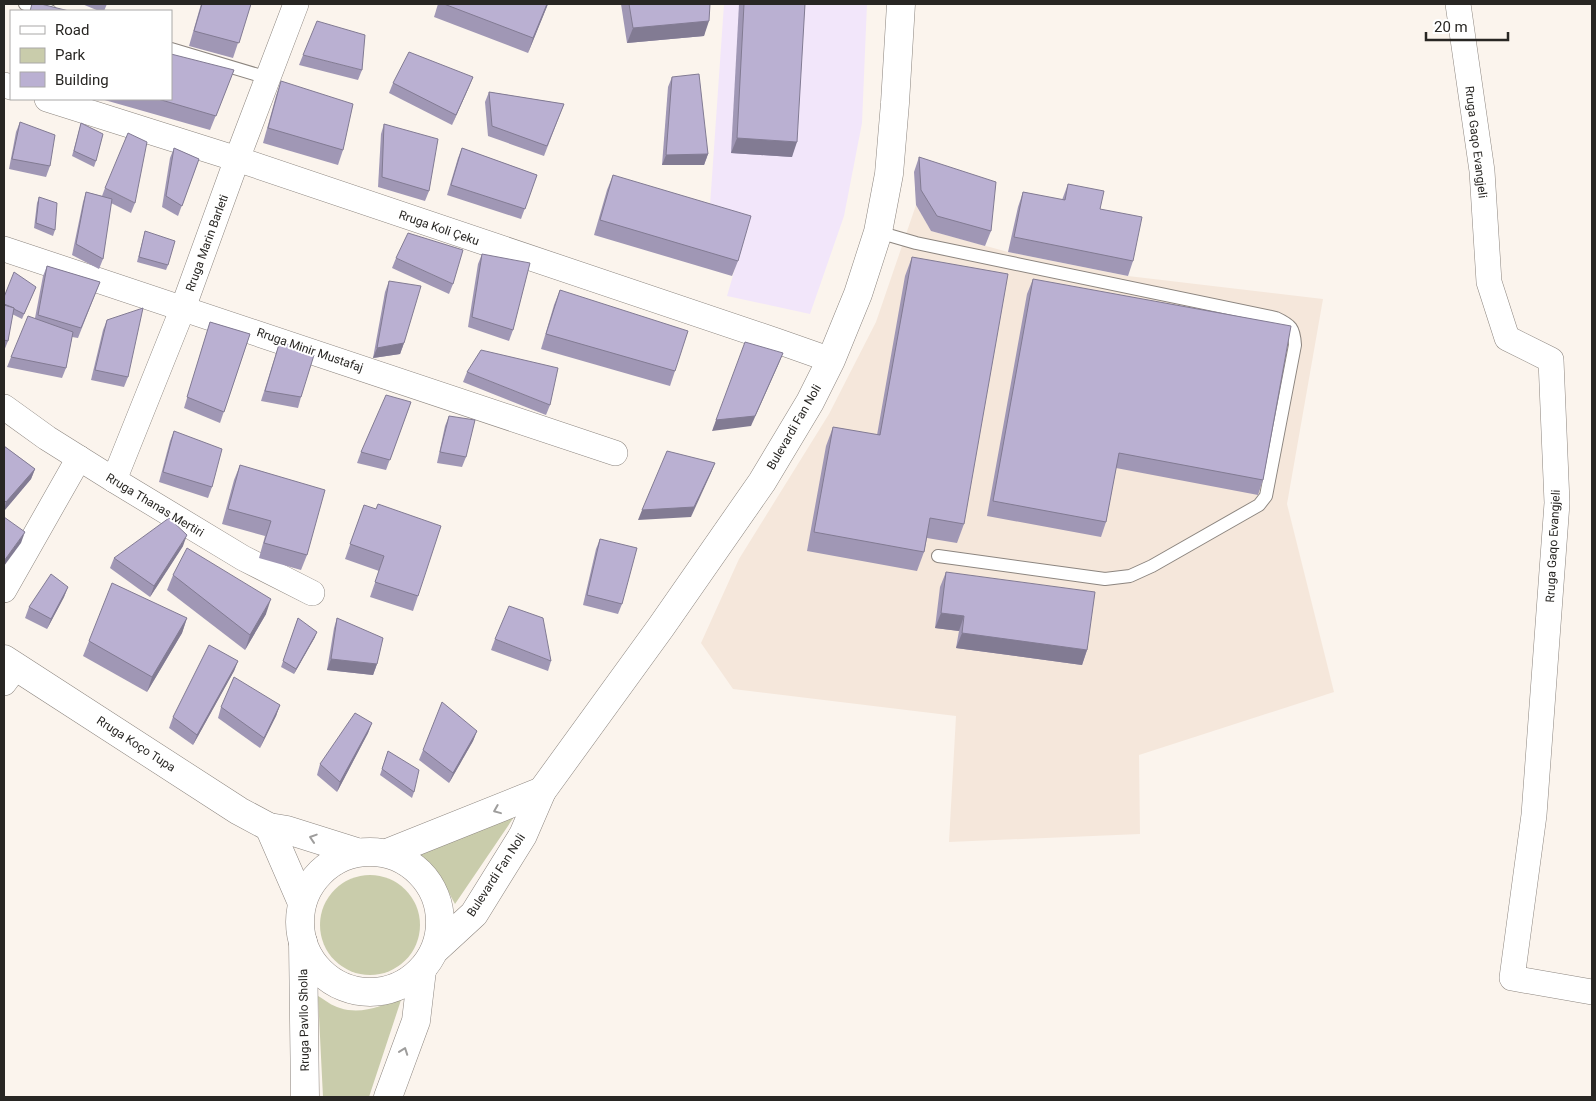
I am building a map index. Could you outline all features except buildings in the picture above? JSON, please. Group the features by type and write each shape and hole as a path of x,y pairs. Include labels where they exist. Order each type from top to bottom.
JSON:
{"main road":[{"name":"Bulevardi Fan Noli","path":"429,959 474,914 522,835 542,791 661,627 762,482 810,402 858,294 878,232 889,174 901,4"},
{"name":"Rruga Koço Tupa","path":"8,670 239,811 269,827 287,830 357,852"},
{"path":"429,959 398,987 369,992 341,986 317,968 303,942 300,923 302,903 314,880 333,862 357,852 387,853 542,791"},
{"path":"269,827 302,903"},
{"path":"387,853 414,866 433,889 441,919 429,959 416,1021 388,1097"},
{"name":"Rruga Pavllo Sholla","path":"303,942 305,1097"}],"street":[{"name":"Rruga Marin Barleti","path":"114,480 184,308 296,4"},
{"name":"Rruga Gaqo Evangjeli","path":"1458,4 1482,171 1489,282 1507,338 1551,360 1557,503 1534,815 1512,978 1592,992"},
{"name":"Rruga Koli Çeku","path":"50,100 237,160 830,360"},
{"name":"Rruga Minir Mustafaj","path":"4,249 615,453"},
{"name":"Rruga Thanas Mertiri","path":"4,407 79,458 243,558 312,593"},
{"path":"4,590 79,458"}],"lane":[{"path":"26,4 47,10"},
{"path":"172,49 268,78"},
{"path":"878,232 916,243 1276,318 1288,324 1294,333 1295,345 1266,496 1259,505 1152,566 1130,576 1105,579 938,556"}],"shaded area":[{"path":"724,4 867,4 862,123 844,216 810,314 727,296 746,231 709,220"},
{"path":"916,205 931,231 1008,252 1128,276 1323,299 1287,504 1334,692 1139,755 1140,834 949,842 956,716 733,689 701,643 739,559 829,414 876,322"}],"green space":[{"path":"514,817 455,904 438,873 417,856"},
{"path":"370,875 380,876 398,883 412,897 419,915 419,935 412,953 398,967 380,974 370,975 360,974 342,967 328,953 321,935 320,925 321,915 328,897 342,883 360,876"},
{"path":"318,996 337,1007 348,1010 364,1010 402,997 369,1097 323,1097"}]}
